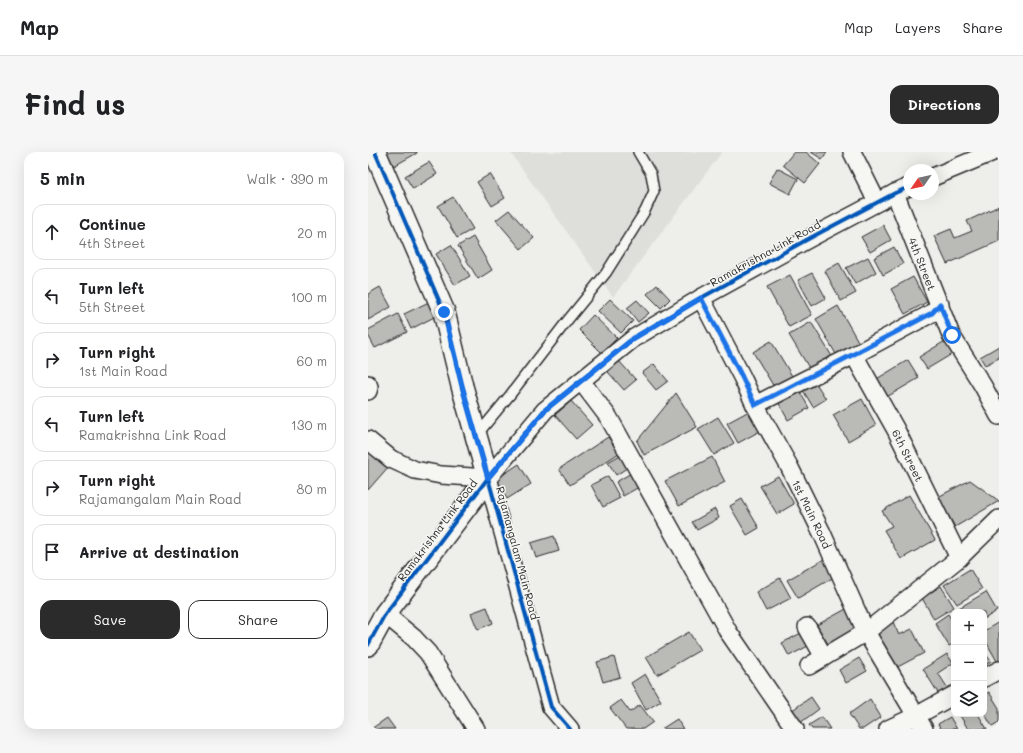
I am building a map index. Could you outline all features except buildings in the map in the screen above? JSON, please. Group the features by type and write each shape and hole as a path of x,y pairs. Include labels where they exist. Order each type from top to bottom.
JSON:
{"street":[{"path":"368,155 374,152"},
{"name":"Rajamangalam Main Road","path":"374,152 444,312 462,386 551,708 570,729"},
{"path":"852,152 877,202"},
{"path":"939,174 993,152"},
{"name":"Ramakrishna Link Road","path":"368,645 385,614 488,478 545,410 634,338 701,298 877,202 902,190"},
{"name":"4th Street","path":"902,190 940,304 952,335 983,386 999,416"},
{"name":"1st Main Road","path":"701,298 755,405 789,466 822,533 866,632 920,722"},
{"path":"755,405 932,313 940,304"},
{"name":"6th Street","path":"854,354 896,430 959,558"},
{"path":"581,381 609,418 729,633 795,729"},
{"path":"368,384 370,387 368,391"},
{"path":"368,440 391,459 415,470 441,475 488,478"},
{"path":"809,666 866,632 959,558 999,519"},
{"path":"385,614 414,638 428,653 476,729"},
{"path":"807,627 824,657"},
{"path":"987,676 999,670"},
{"path":"888,729 920,722 951,697"}],"lane":[{"path":"476,436 606,273 645,212 654,191 651,174 638,152"}],"shaded area":[{"path":"510,152 722,152 613,297"}],"cycle path":[{"path":"375,152 444,312 462,386 551,707 570,729"},
{"path":"368,645 385,614 488,478 545,410 634,338 701,298 810,238 903,190"}],"route":[{"path":"444,312 462,386 488,478 545,410 634,338 701,298 755,405 932,313 940,304 952,335"}]}
